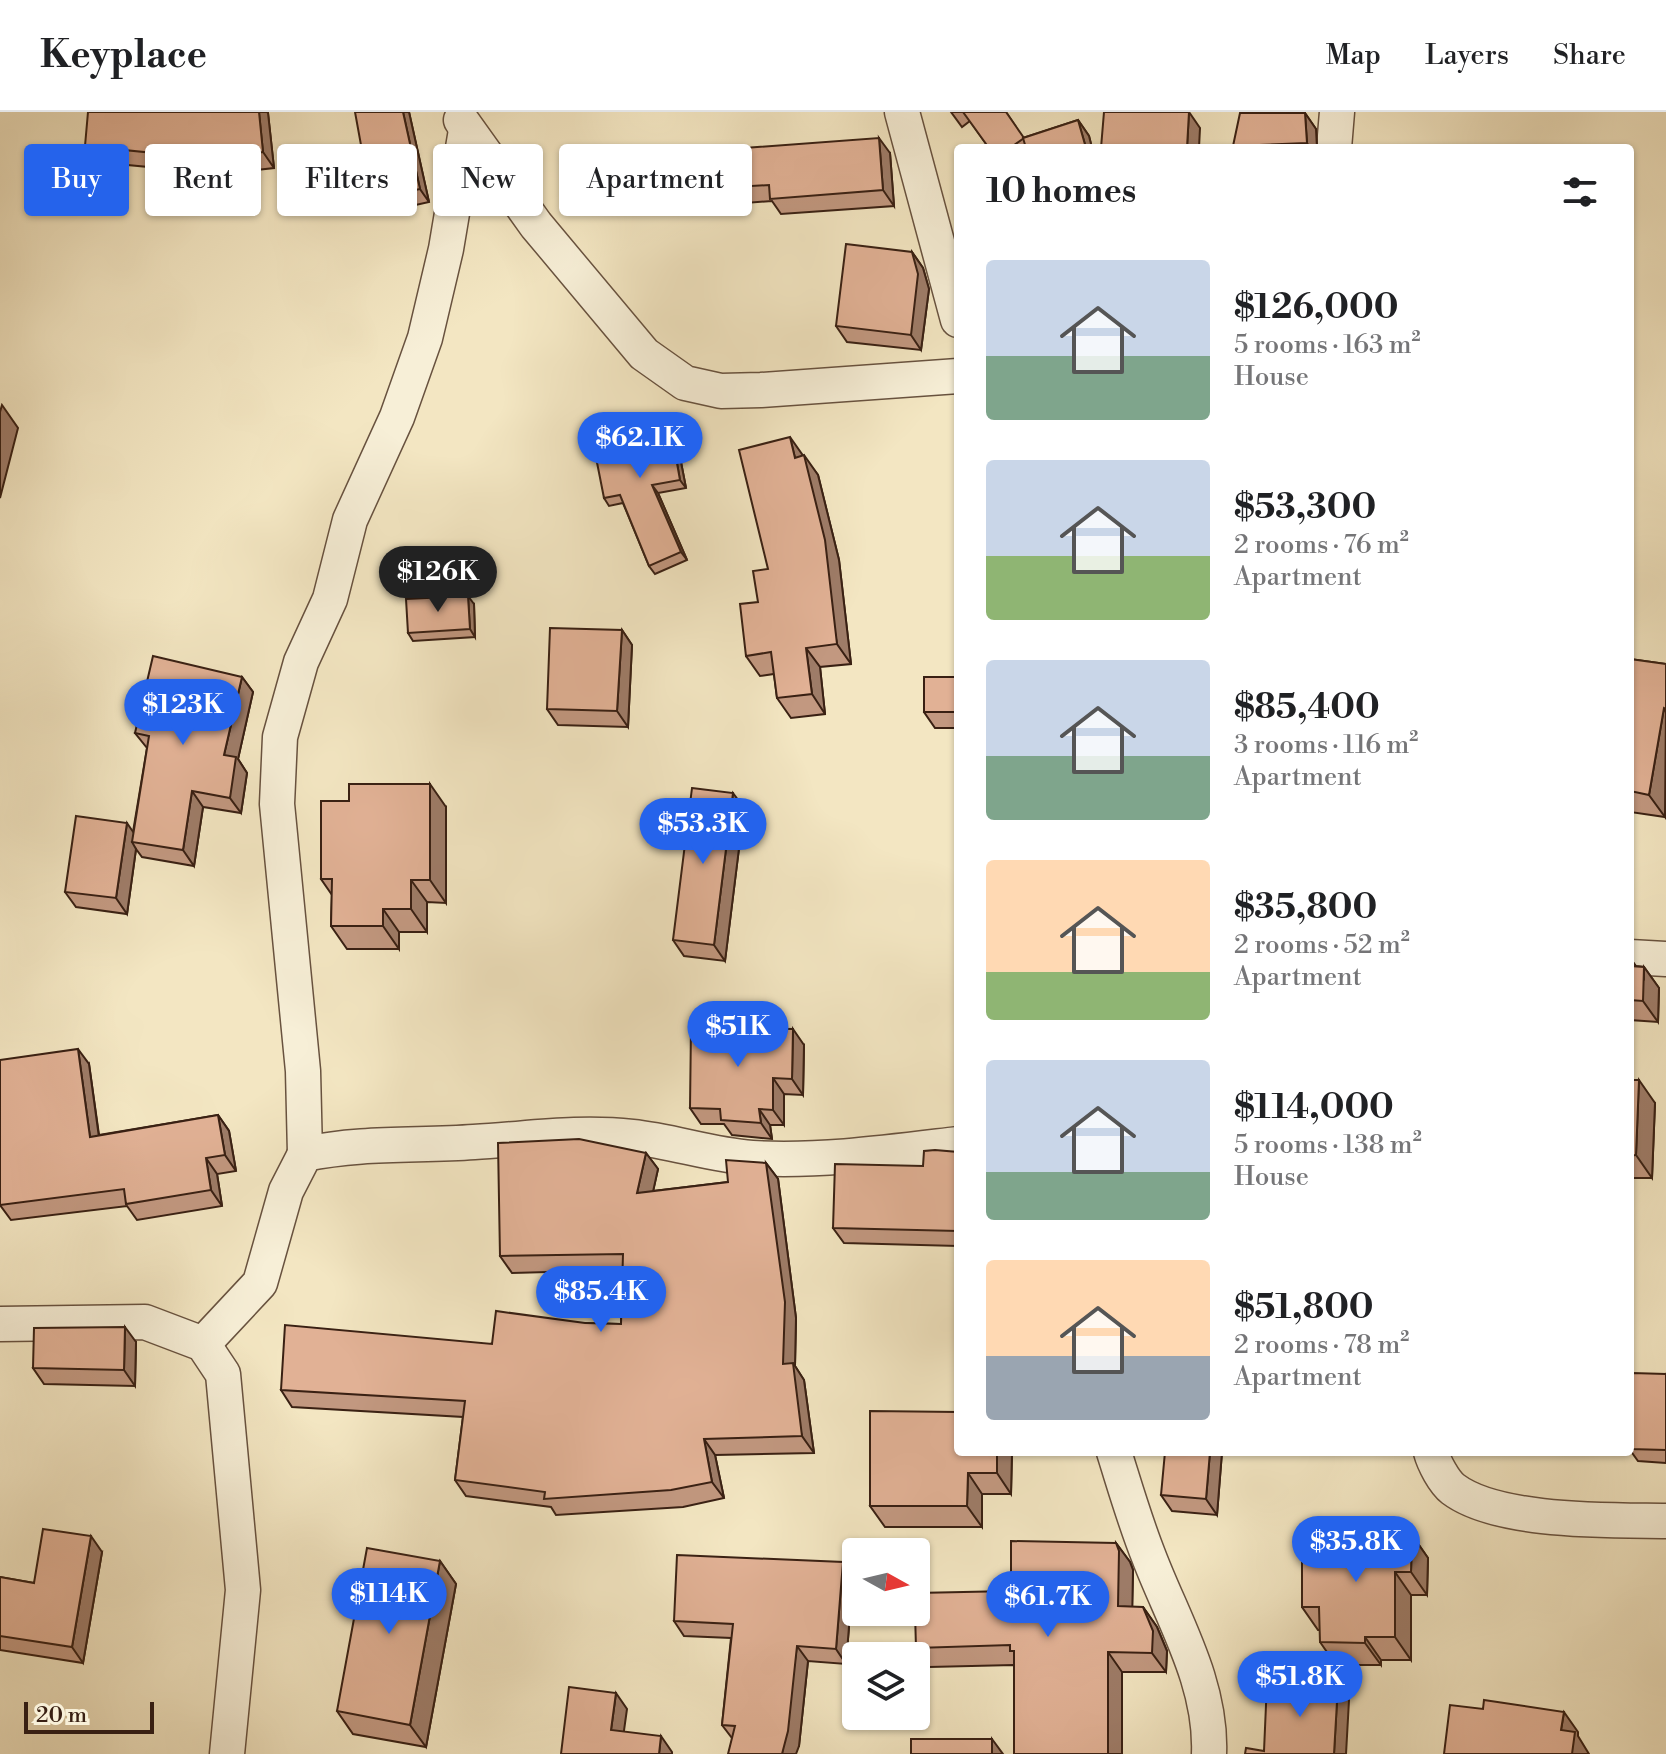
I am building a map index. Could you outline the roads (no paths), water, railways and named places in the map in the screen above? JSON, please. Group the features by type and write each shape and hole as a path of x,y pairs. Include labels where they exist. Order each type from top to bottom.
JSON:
{"street":[{"path":"902,112 954,305"},
{"path":"1334,144 1337,112"},
{"path":"462,121 536,225 644,354 685,383 721,391 954,376"},
{"path":"203,1344 260,1283 286,1191 305,1154 303,1071 277,804 280,737 301,662 330,599 350,520 397,417 425,338 446,249 462,121"},
{"path":"1634,957 1666,959"},
{"path":"305,1154 332,1148 472,1142 576,1132 636,1137 706,1153 754,1158 877,1153 954,1144"},
{"path":"0,1324 145,1322 203,1344 223,1374 243,1590 227,1754"},
{"path":"1115,1456 1149,1559 1194,1668 1205,1703 1209,1754"},
{"path":"1433,1456 1453,1488 1492,1505 1573,1520 1666,1521"}]}
